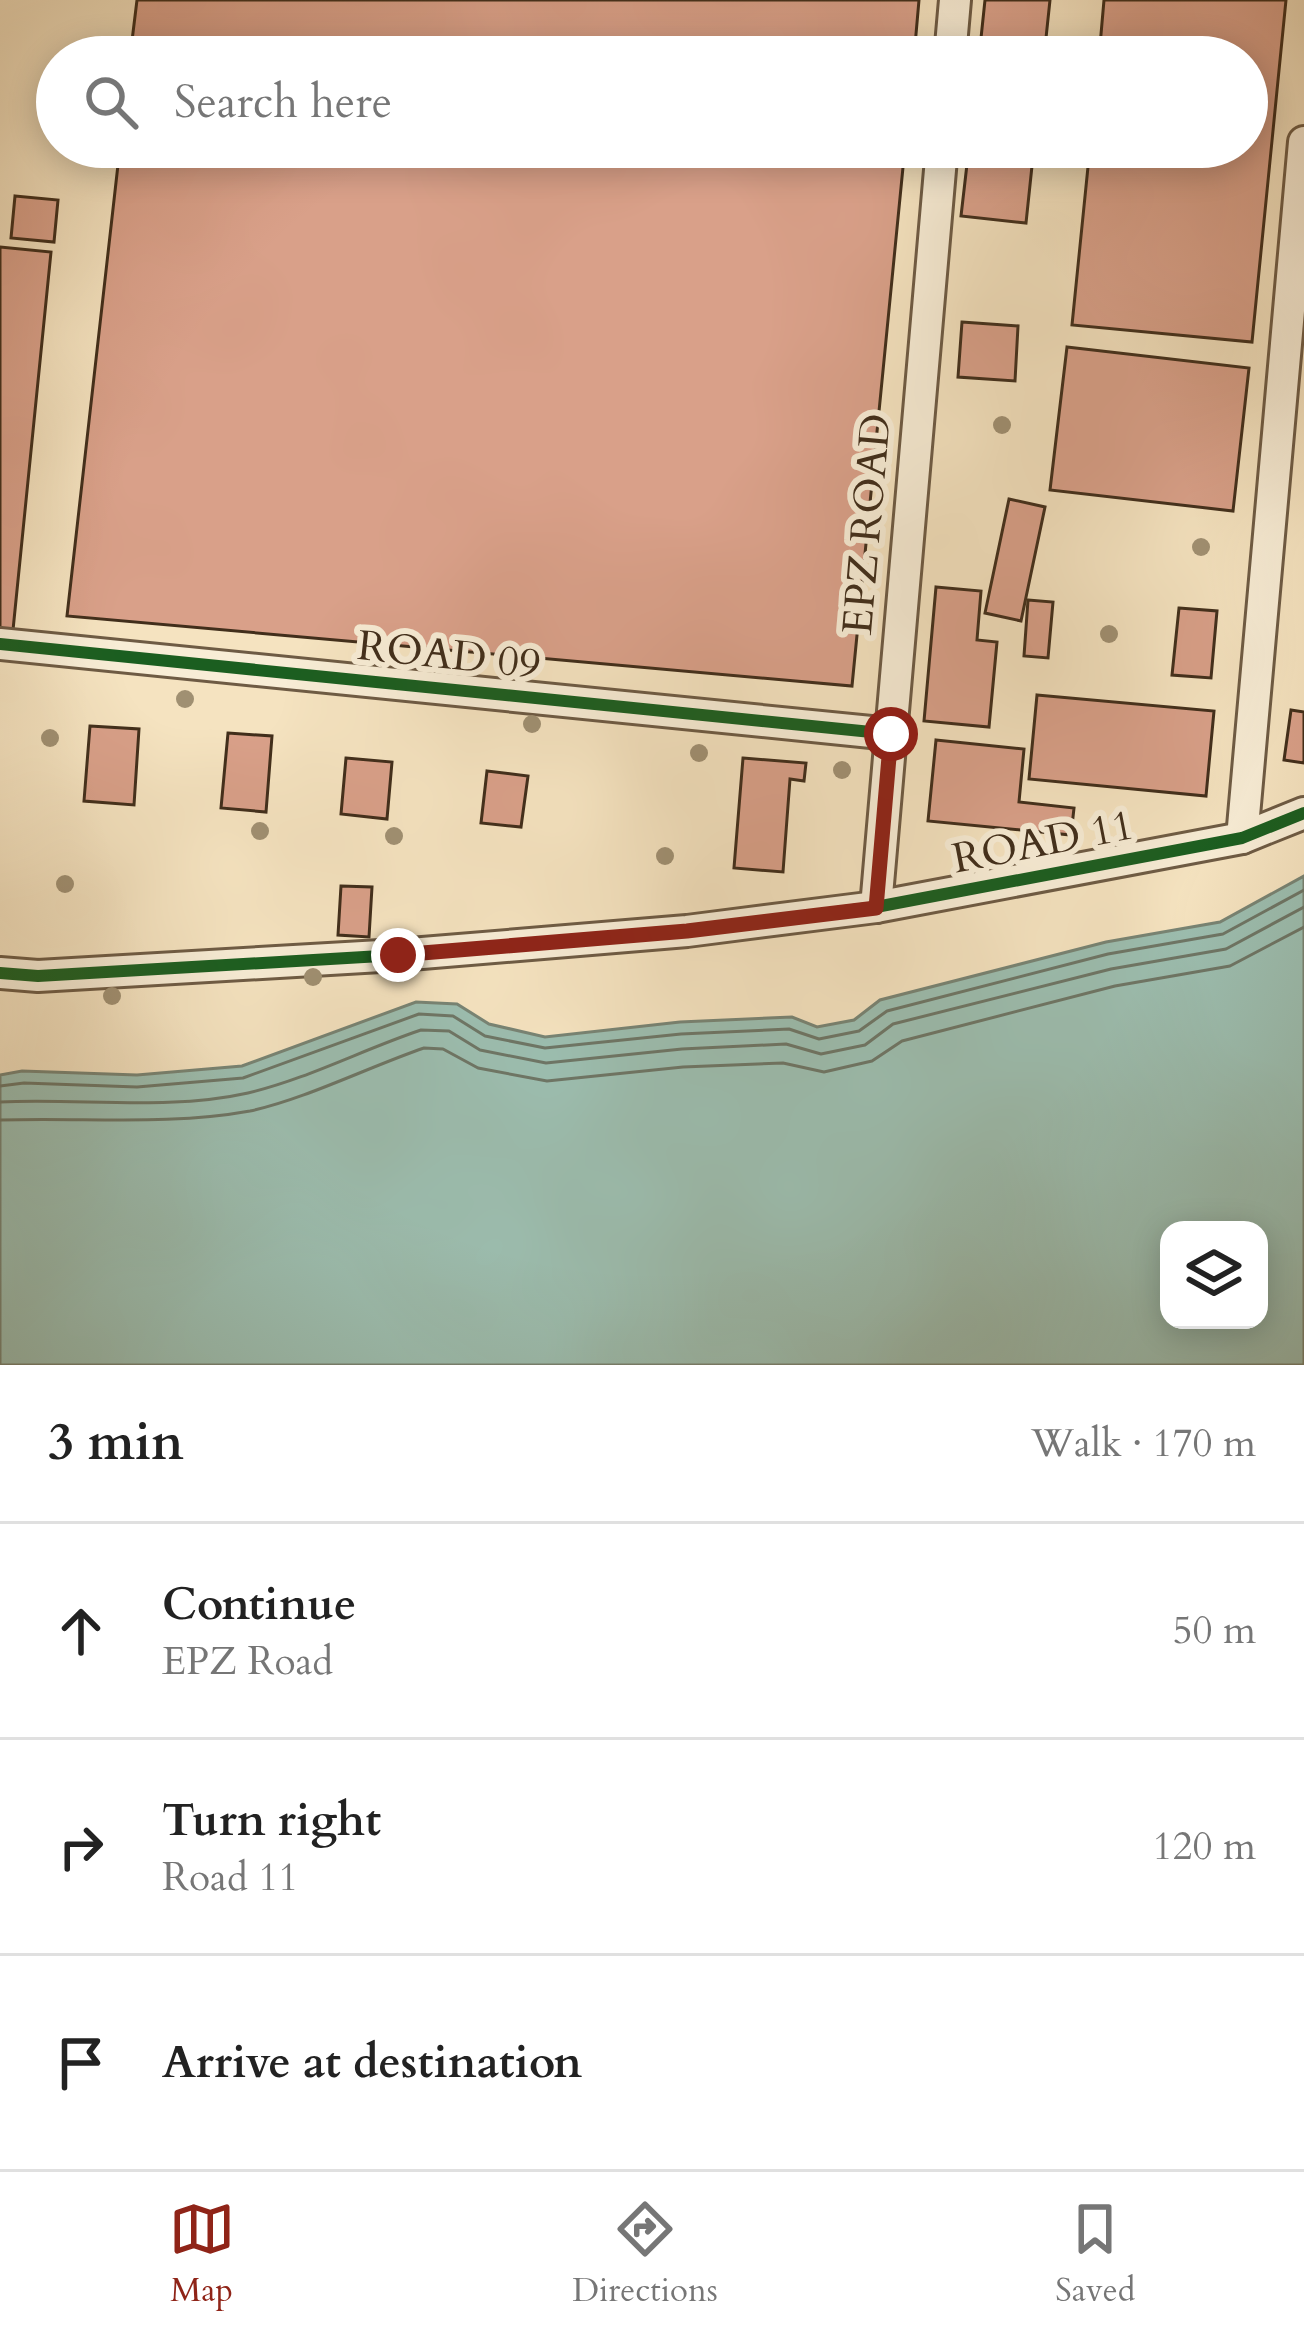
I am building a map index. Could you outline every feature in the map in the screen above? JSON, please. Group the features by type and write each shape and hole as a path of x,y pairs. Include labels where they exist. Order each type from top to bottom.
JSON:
{"street":[{"path":"952,36 955,0"},
{"path":"1242,838 1295,354 1304,142"},
{"name":"EPZ ROAD","path":"876,908 940,168"},
{"name":"ROAD 09","path":"0,644 891,734"},
{"name":"ROAD 11","path":"0,973 38,976 398,955 687,931 876,908 1242,838 1304,814"}],"water":[{"path":"1304,876 1304,1365 0,1365 0,1075 22,1071 137,1075 242,1066 416,1002 457,1004 489,1024 545,1037 680,1022 792,1017 817,1027 854,1020 880,1000 1106,942 1220,922"}],"building":[{"path":"137,0 919,0 916,36 133,36"},
{"path":"985,0 1050,0 1046,36 981,36"},
{"path":"1104,0 1286,0 1252,342 1072,325 1088,168 1268,168 1268,36 1101,36"},
{"path":"118,168 903,168 852,686 67,616"},
{"path":"967,168 1032,168 1026,223 961,216"},
{"path":"15,196 58,200 54,242 11,238"},
{"path":"0,247 51,252 13,630 0,628"},
{"path":"962,322 1018,326 1015,381 958,377"},
{"path":"1067,347 1249,368 1233,511 1050,490"},
{"path":"1009,499 1045,507 1021,621 985,613"},
{"path":"936,587 981,591 977,640 997,642 989,727 924,721"},
{"path":"1028,600 1053,602 1048,658 1024,656"},
{"path":"1179,608 1217,611 1211,678 1172,675"},
{"path":"1037,695 1214,711 1206,796 1029,779"},
{"path":"1291,710 1304,712 1304,763 1284,760"},
{"path":"90,726 139,729 134,805 84,801"},
{"path":"228,733 272,736 266,812 221,808"},
{"path":"936,740 1024,749 1019,802 1074,808 1071,835 928,821"},
{"path":"346,758 392,762 387,819 341,814"},
{"path":"743,758 806,763 804,781 790,779 783,872 734,868"},
{"path":"487,771 528,776 521,827 481,823"},
{"path":"341,886 372,887 369,937 338,935"}],"cycle path":[{"path":"0,644 891,734"},
{"path":"0,973 38,976 398,955 687,931 876,907 1242,838 1304,813"}],"route":[{"path":"398,955 687,931 876,908 891,734"}]}
